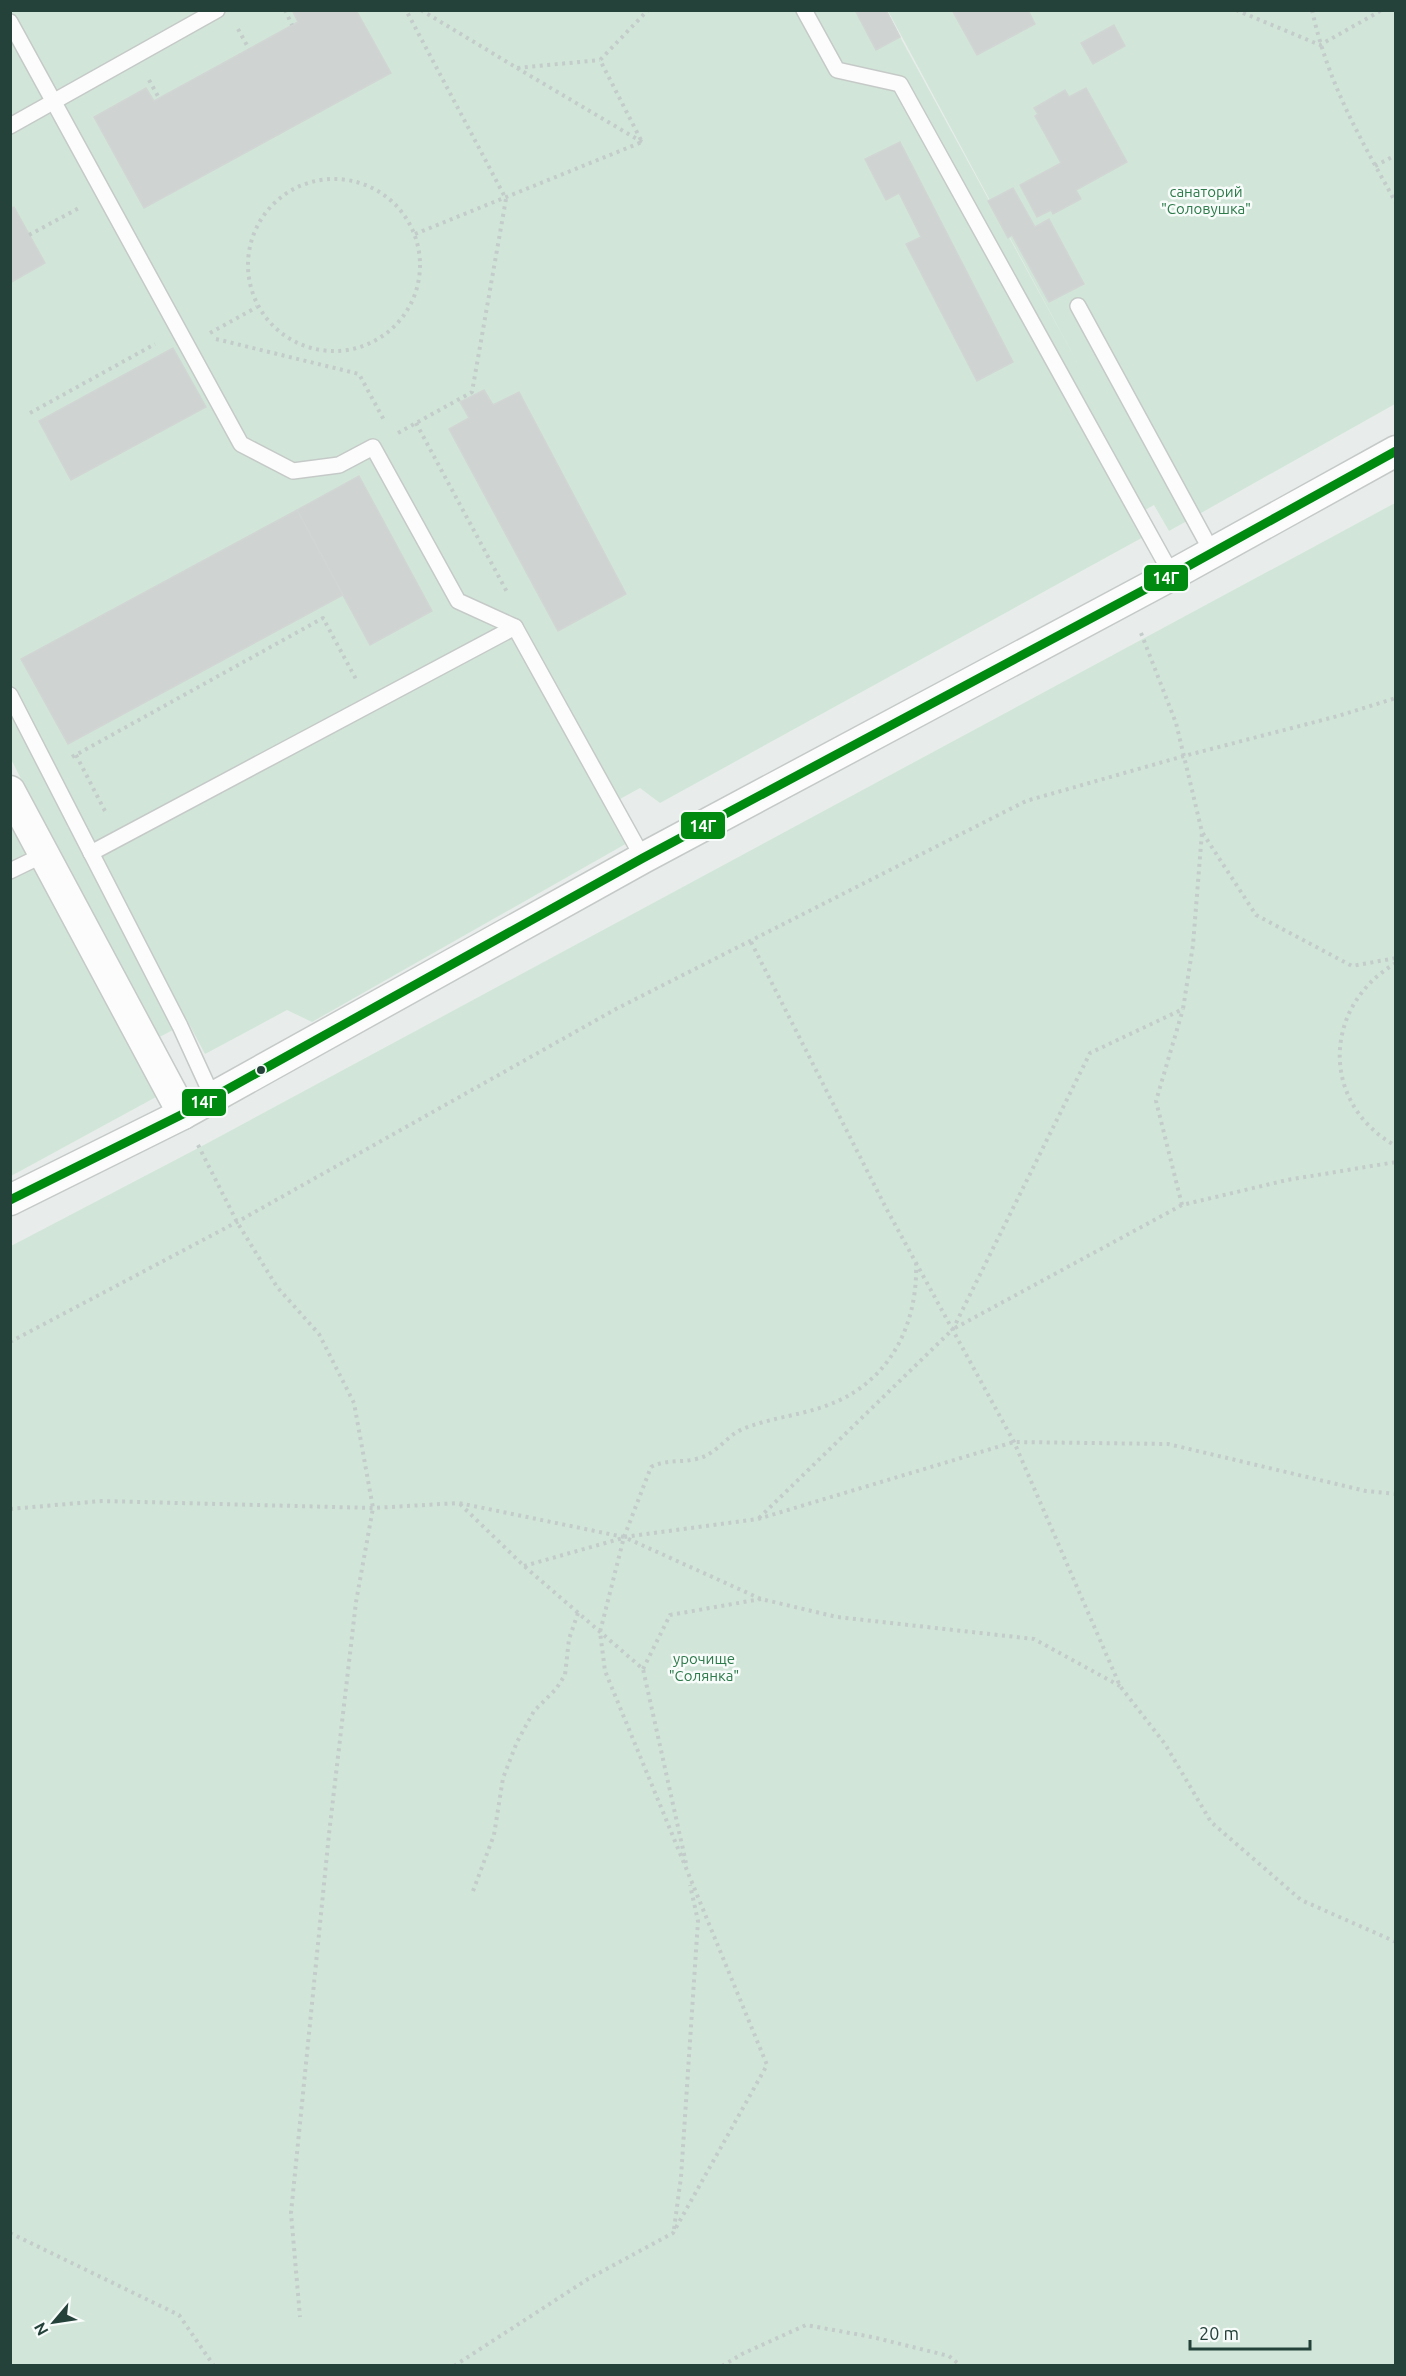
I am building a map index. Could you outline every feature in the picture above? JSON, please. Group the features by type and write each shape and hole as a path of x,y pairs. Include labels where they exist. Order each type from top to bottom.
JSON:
{"street":[{"path":"10,1200 213,1098 643,858 1127,599 1395,451"},
{"path":"10,791 183,1114"}],"lane":[{"path":"10,126 217,10"},
{"path":"804,10 837,70 900,84 1172,574"},
{"path":"10,22 241,444 293,471 339,465 373,447 458,602 515,627 643,858"},
{"path":"1077,306 1212,552"},
{"path":"91,853 515,627"},
{"path":"10,695 180,1026 213,1098"},
{"path":"10,871 43,855"}],"path":[{"path":"285,10 292,25"},
{"path":"373,447 472,392 506,199 406,10"},
{"path":"421,10 642,142"},
{"path":"517,68 600,60 648,10"},
{"path":"1236,10 1320,45"},
{"path":"1312,10 1320,45 1343,106 1395,203"},
{"path":"1320,45 1382,10"},
{"path":"600,60 642,142"},
{"path":"415,234 642,142"},
{"path":"1375,166 1395,155"},
{"path":"324,178 364,183 395,203 415,234 421,270 410,308 388,333 362,348 320,351 286,338 257,307 246,266 256,225 282,195 324,178"},
{"path":"29,235 104,193"},
{"path":"203,336 257,307"},
{"path":"416,423 519,614 515,627"},
{"path":"1127,599 1176,723 1203,832 1256,915 1352,966 1395,958"},
{"path":"49,770 323,618 370,706"},
{"path":"10,1342 237,1222 616,1010 1026,801 1184,756 1338,716 1395,698"},
{"path":"76,755 120,838"},
{"path":"1182,1205 1156,1101 1183,1009 1193,945 1203,832"},
{"path":"750,942 886,1208 1014,1442 1120,1686 1165,1744 1211,1822 1301,1900 1395,1942"},
{"path":"1395,963 1381,972 1363,989 1349,1009 1341,1032 1339,1056 1342,1079 1350,1102 1364,1122 1395,1146"},
{"path":"953,1329 1090,1053 1183,1009"},
{"path":"183,1114 237,1222 277,1287 319,1334 354,1403 373,1509 356,1602 330,1822 291,2213 300,2317"},
{"path":"758,1519 953,1329 1182,1205 1287,1180 1395,1162"},
{"path":"454,2366 588,2279 673,2233 767,2064 605,1671 600,1632 624,1538 651,1467 668,1461 695,1460 713,1453 743,1429 834,1403 878,1376 908,1324 915,1304 916,1263"},
{"path":"524,1566 624,1538 758,1519 1014,1442 1168,1444 1366,1491 1395,1494"},
{"path":"10,1509 102,1501 373,1509 459,1503 624,1538 761,1599 837,1617 1034,1639 1120,1686"},
{"path":"459,1503 524,1566 643,1669 699,1921 681,2177 673,2233"},
{"path":"643,1669 670,1615 761,1599"},
{"path":"473,1892 494,1835 503,1778 517,1742 534,1712 566,1675 569,1639 578,1613"},
{"path":"10,2233 179,2315 214,2366"},
{"path":"722,2366 742,2354 806,2325 872,2337 949,2356 961,2366"}],"green space":[{"name":"cанаторий \"Соловушка\"","path":"11,11 886,11 1077,362 888,11 1395,11 1395,404 1169,531 1154,505 1136,515 1147,535 660,803 640,788 609,805 629,842 312,1022 287,1010 205,1054 188,1022 152,1041 11,759"},
{"name":"урочище \"Солянка\"","path":"1395,503 1395,2365 11,2365 11,1246 204,1145"},
{"path":"10,799 167,1091 11,1176 10,1176"}],"building":[{"path":"292,10 356,10 391,73 144,208 94,117 146,88 154,101 298,22"},
{"path":"855,10 886,10 900,37 876,50"},
{"path":"952,10 1028,10 1035,24 977,55"},
{"path":"1114,25 1125,46 1093,64 1081,43"},
{"path":"1086,88 1127,162 1076,190 1081,199 1053,214 1051,210 1037,217 1020,185 1061,163 1035,116 1038,114 1034,108 1065,90 1069,97"},
{"path":"900,142 1013,362 977,381 906,244 921,237 899,193 886,200 865,159"},
{"path":"1013,188 1035,227 1049,219 1084,284 1049,302 1012,235 1008,238 988,201"},
{"path":"14,207 45,263 10,283 10,208"},
{"path":"173,348 206,407 71,480 39,421"},
{"path":"484,390 493,405 519,392 626,594 558,631 449,429 469,418 460,402"},
{"path":"359,476 432,611 370,645 297,510"},
{"path":"297,510 343,595 68,744 21,659"}],"transit line":[{"name":"14Г","path":"10,1200 183,1114 643,858 1172,575 1396,451"}]}
